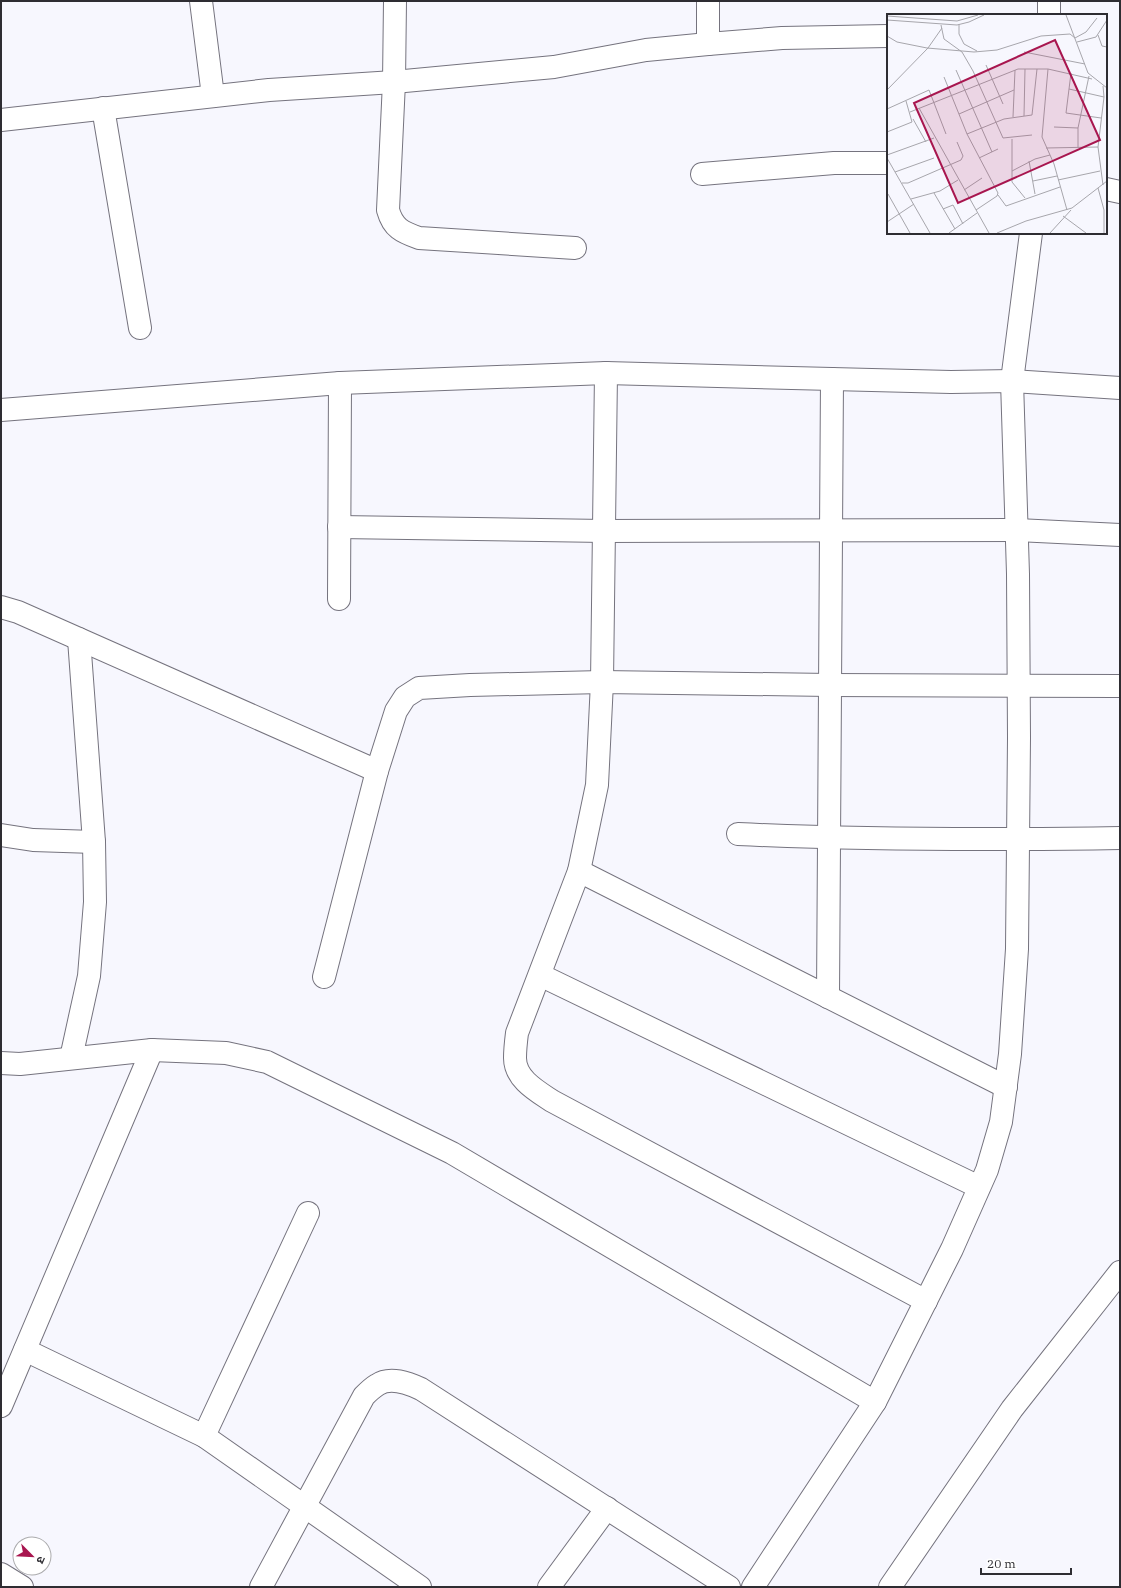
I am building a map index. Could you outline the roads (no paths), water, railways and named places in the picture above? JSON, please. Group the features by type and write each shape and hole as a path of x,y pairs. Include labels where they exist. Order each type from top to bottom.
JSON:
{"street":[{"path":"201,1 213,96"},
{"path":"394,1 394,82 388,210 391,219 398,228 407,234 419,238 575,248"},
{"path":"708,1 708,44"},
{"path":"1049,1 1049,14"},
{"path":"1,120 269,90 394,82 554,67 646,50 708,44 782,38 887,36"},
{"path":"102,108 140,328"},
{"path":"702,174 834,163 887,163"},
{"path":"1107,189 1120,192"},
{"path":"753,1587 875,1402 952,1249 987,1170 1001,1122 1010,1054 1017,949 1019,685 1017,530 1012,381 1031,234"},
{"path":"1,410 340,383 606,373 832,380 951,382 1012,381 1120,388"},
{"path":"606,373 602,682 597,785 579,871 517,1033 515,1060 522,1077 532,1088 559,1105 926,1301"},
{"path":"828,997 832,380"},
{"path":"339,599 340,383"},
{"path":"340,527 604,531 1017,530 1120,535"},
{"path":"1,606 18,612 377,771"},
{"path":"71,1058 89,976 95,902 94,842 78,639"},
{"path":"324,977 377,771 396,711 405,697 419,688 470,685 602,682 830,685 1120,686"},
{"path":"738,834 829,838 1120,838"},
{"path":"1,835 33,840 94,842"},
{"path":"579,871 1006,1087"},
{"path":"540,975 979,1187"},
{"path":"1,1406 152,1050"},
{"path":"1,1063 20,1064 152,1050 226,1053 267,1062 452,1153 875,1402"},
{"path":"204,1436 308,1213"},
{"path":"890,1587 1012,1410 1120,1272"},
{"path":"25,1350 204,1436 420,1587"},
{"path":"261,1587 364,1396 378,1384 392,1381 406,1383 421,1389 729,1587"},
{"path":"549,1587 607,1508"},
{"path":"1,1574 22,1587"}]}
